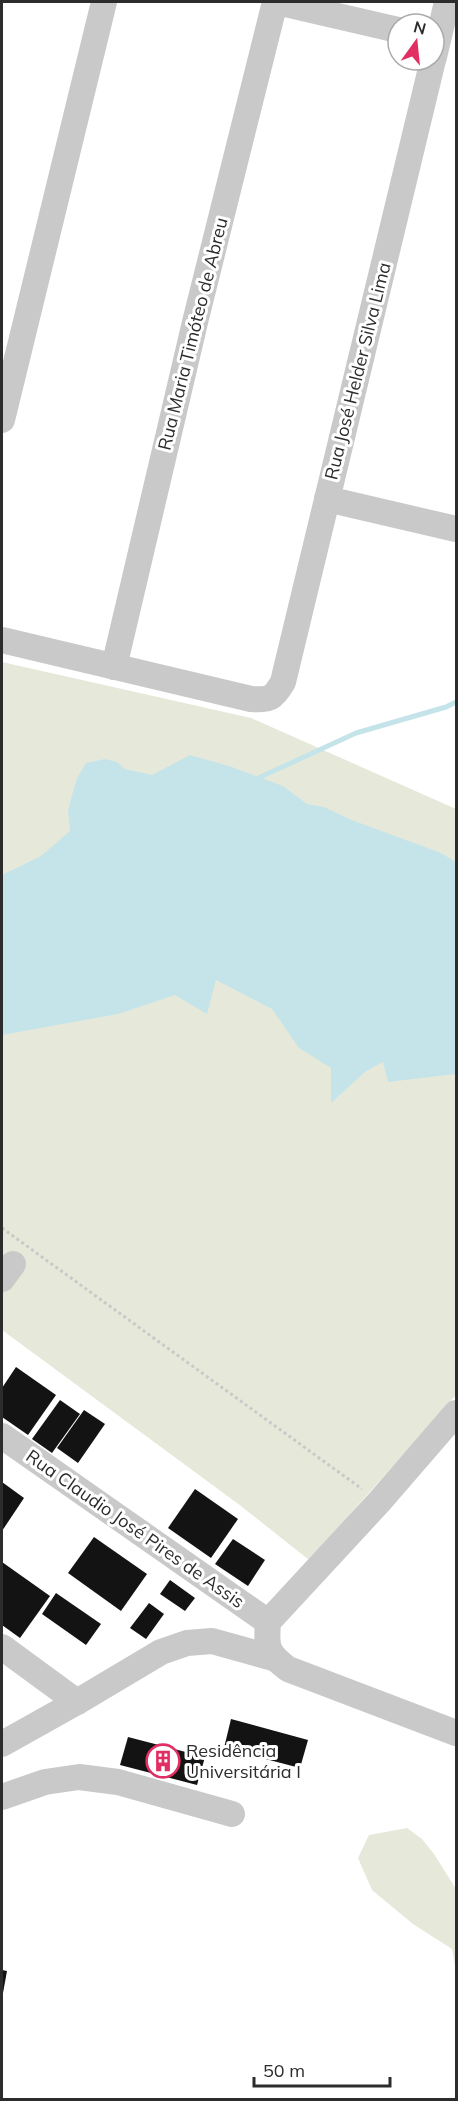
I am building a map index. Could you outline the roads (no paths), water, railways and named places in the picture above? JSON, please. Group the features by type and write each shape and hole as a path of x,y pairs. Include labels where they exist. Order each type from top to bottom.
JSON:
{"street":[{"path":"2,420 104,2"},
{"path":"276,2 386,27"},
{"name":"Rua Maria Timóteo de Abreu","path":"114,667 196,318 276,2"},
{"name":"Rua José Helder Silva Lima","path":"114,667 251,699 265,700 275,695 283,682 433,72"},
{"path":"327,499 456,530"},
{"path":"2,640 114,667"},
{"path":"273,1658 267,1641 268,1622 380,1502 456,1413"},
{"name":"Rua Claudio José Pires de Assis","path":"2,1436 268,1622"},
{"path":"2,1744 161,1652 187,1642 212,1641 273,1658 288,1669 456,1732"},
{"path":"2,1647 77,1702"},
{"path":"2,1797 45,1782 79,1776 118,1782 232,1814"}],"water":[{"path":"190,755 229,766 283,786 307,804 324,807 349,819 441,853 456,862 456,1074 388,1082 383,1062 366,1071 331,1103 331,1068 299,1048 272,1009 216,980 207,1014 175,995 118,1014 2,1035 2,875 41,856 70,831 68,810 77,778 86,763 105,759 117,762 125,769 152,775"}],"waterway":[{"path":"254,780 356,733 446,707 456,702"}],"place":[{"name":"Residência Universitária I","path":"163,1761"}]}
